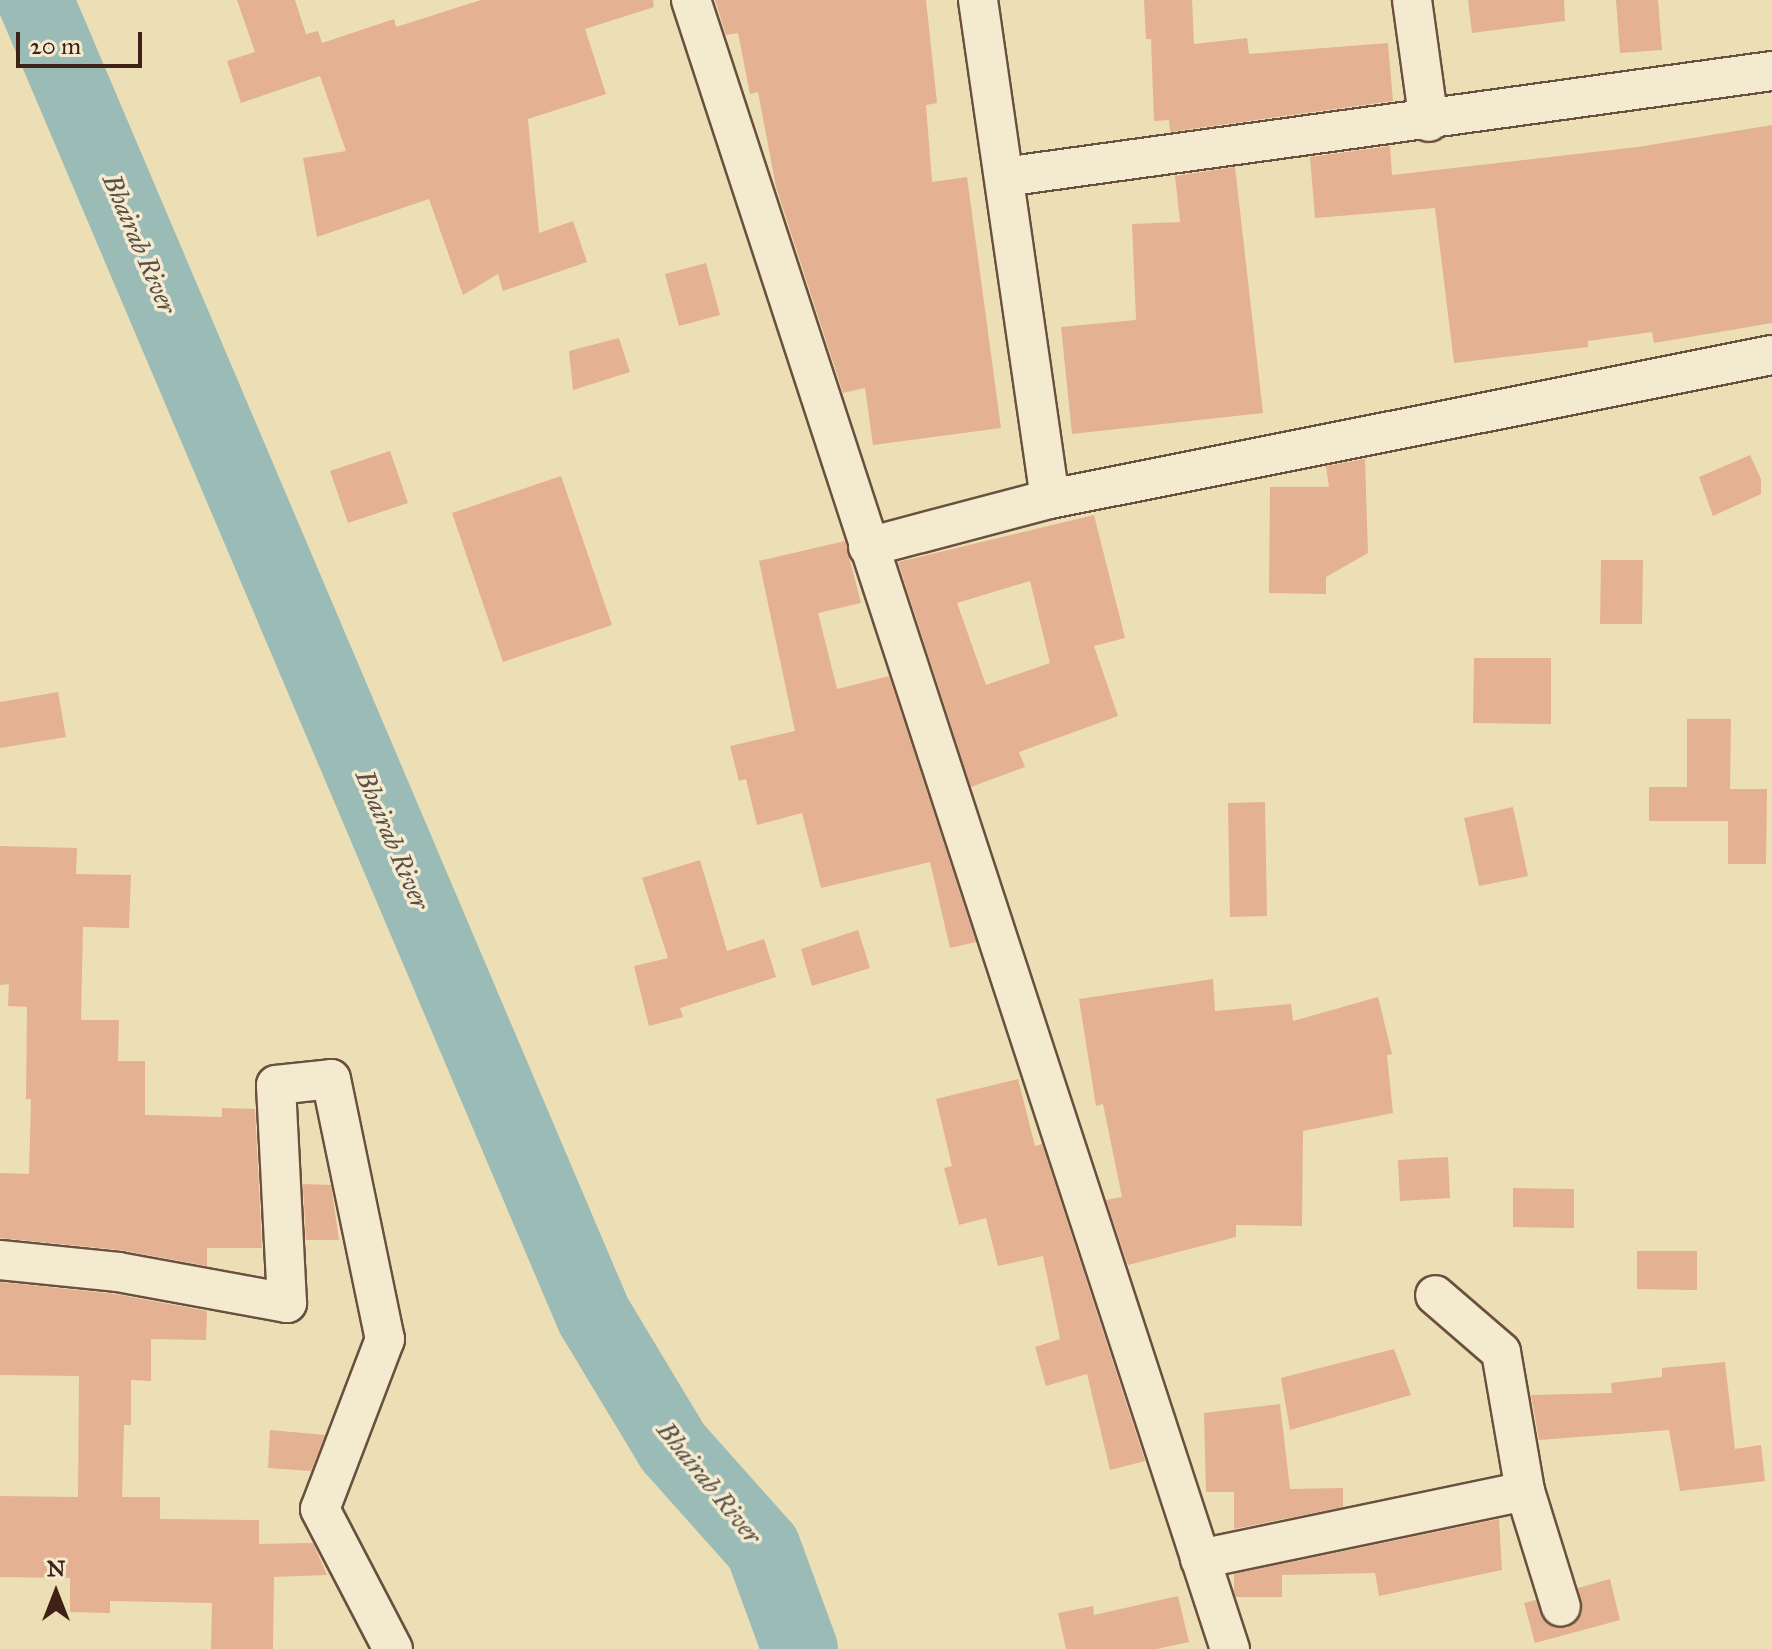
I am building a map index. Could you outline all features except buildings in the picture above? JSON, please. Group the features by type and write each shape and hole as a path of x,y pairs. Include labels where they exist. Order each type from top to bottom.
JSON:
{"street":[{"path":"691,0 1230,1649"},
{"path":"978,0 1050,499"},
{"path":"1412,0 1429,122"},
{"path":"1004,177 1429,122 1772,71"},
{"path":"868,547 1050,499 1772,355"},
{"path":"0,1260 118,1272 287,1303 276,1085 331,1079 385,1339 320,1509 393,1649"},
{"path":"1435,1295 1501,1352 1525,1491 1561,1607"},
{"path":"1200,1559 1525,1491"}],"waterway":[{"name":"Bhairab River","path":"35,0 594,1316 673,1447 763,1548 800,1649"}]}
